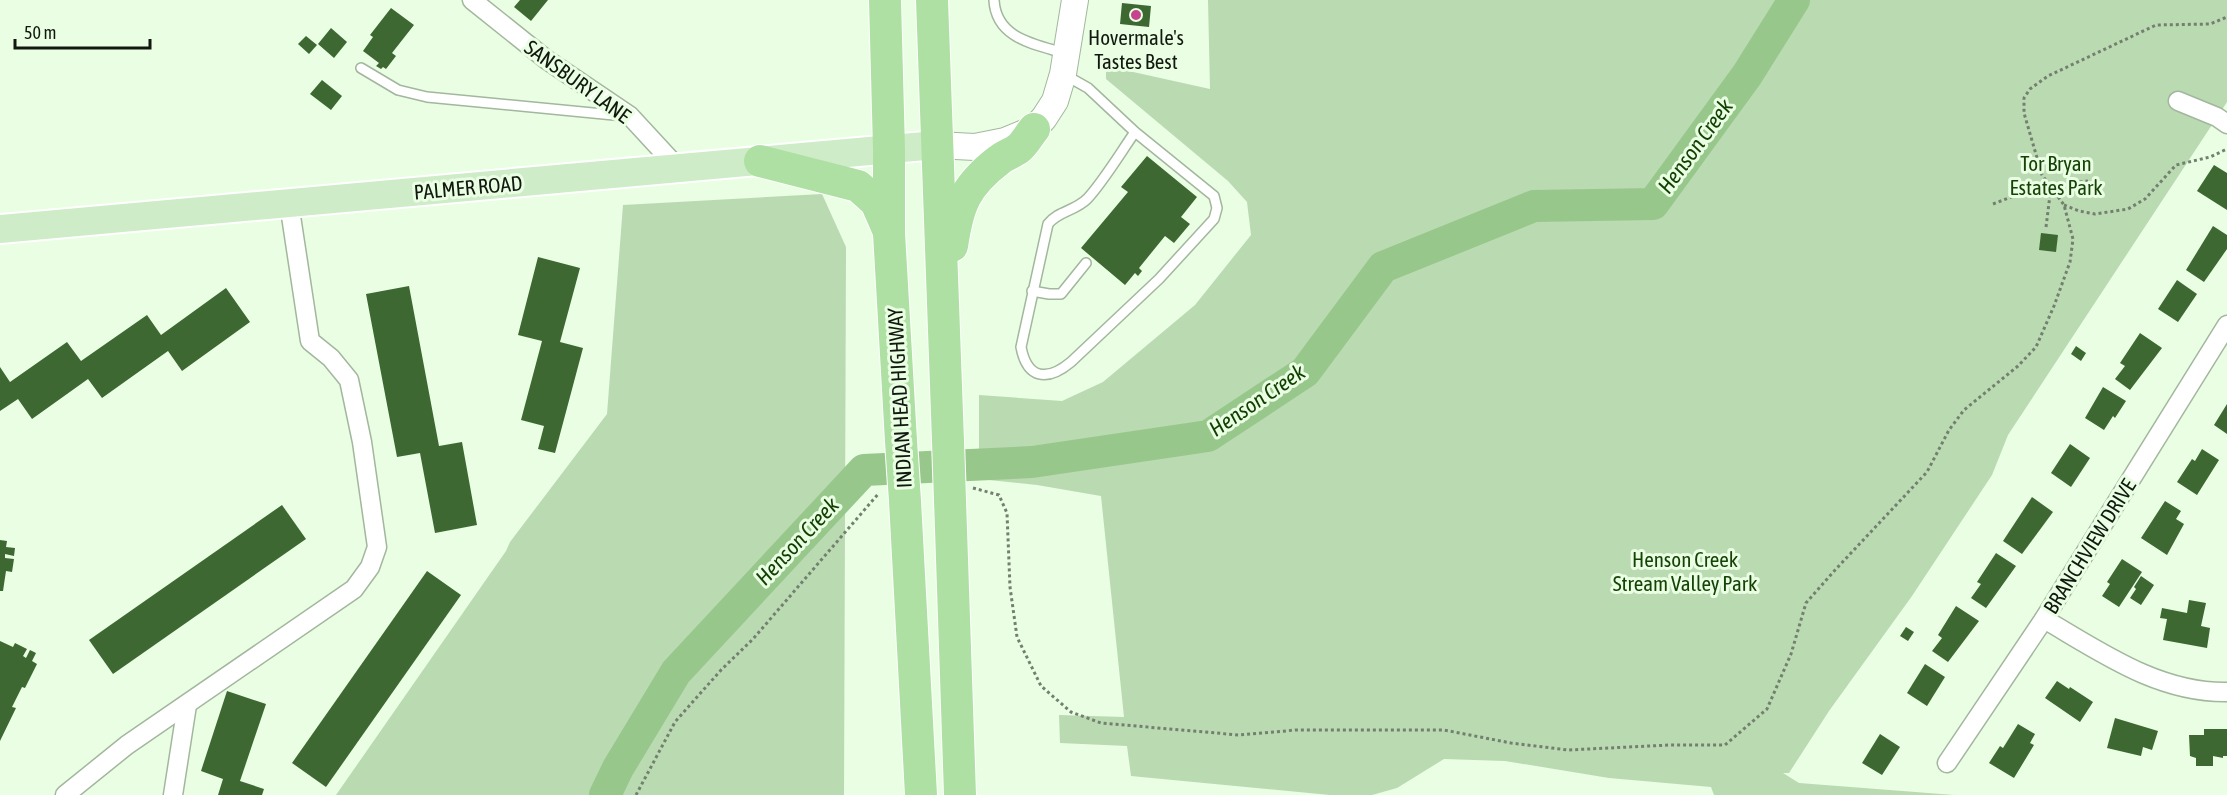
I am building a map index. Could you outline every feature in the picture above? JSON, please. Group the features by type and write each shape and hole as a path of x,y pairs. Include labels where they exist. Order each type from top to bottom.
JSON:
{"highway":[{"name":"INDIAN HEAD HIGHWAY","path":"885,0 889,233 901,441 893,497 921,795"},
{"path":"932,0 948,441 961,494 960,795"},
{"path":"942,319 956,218 962,200 978,178 1000,159 1020,147 1034,129"},
{"path":"760,161 858,186 876,202 889,233"}],"main road":[{"path":"936,144 975,147 1005,141 1034,129 1055,101 1075,0"},
{"name":"PALMER ROAD","path":"0,229 936,144"}],"street":[{"name":"SANSBURY LANE","path":"472,0 547,60 630,116 678,168"},
{"path":"2178,101 2217,117 2227,124"},
{"path":"64,795 127,745 354,589 370,567 377,547 362,442 349,380 330,358 310,341 289,203"},
{"name":"BRANCHVIEW DRIVE","path":"1947,763 2044,619 2227,325"},
{"path":"2044,619 2144,675 2175,686 2209,692 2227,692"},
{"path":"173,795 187,705"}],"lane":[{"path":"994,0 994,8 1001,26 1064,64 1135,132 1214,196 1217,208 1214,219 1159,279 1059,372 1046,375 1031,371 1023,360 1020,347 1048,224 1055,215 1072,209 1087,199 1135,132"},
{"path":"361,68 398,90 427,97 630,116"},
{"path":"1032,291 1061,294 1086,263"}],"path":[{"path":"961,494 999,495 1007,513 1010,587 1017,637 1041,686 1071,712 1101,723 1239,735 1296,730 1444,730 1511,743 1568,750 1725,745 1767,709 1791,654 1806,603 1836,568 1928,472 1949,430 1964,410 2018,366 2036,347 2070,262 2073,239 2064,205 2042,175 2024,112 2024,98 2030,89 2048,76 2156,25 2210,24 2227,18"},
{"path":"2064,205 2095,214 2128,209 2145,200 2176,165 2210,157 2227,149"},
{"path":"1993,204 2037,187 2088,181"},
{"path":"2046,227 2051,186"},
{"path":"636,795 675,722 721,670 753,639 870,502 893,497"}],"green space":[{"path":"1208,0 2227,0 2227,102 2008,435 1992,475 1912,596 1829,711 1789,773 1783,773 1799,783 1954,795 1714,795 1711,787 1609,778 1505,761 1444,759 1397,788 1372,795 1330,795 1131,776 1127,746 1060,743 1059,715 1124,717 1101,496 1037,485 979,479 979,395 1062,401 1103,382 1195,305 1251,235 1247,202 1228,181 1106,79 1106,66 1210,89"},
{"path":"822,194 846,247 844,795 336,795 506,551 510,542 607,414 623,205"}],"building":[{"path":"520,0 548,0 531,21 514,7"},
{"name":"Hovermale's Tastes Best","path":"1122,3 1151,6 1149,27 1120,24"},
{"path":"391,8 414,25 392,53 396,56 386,69 383,67 381,69 376,66 379,63 363,51 373,37 370,35"},
{"path":"331,28 347,42 334,58 318,44"},
{"path":"306,36 317,45 309,54 298,44"},
{"path":"322,80 342,96 331,110 310,94"},
{"path":"1147,156 1197,197 1181,217 1190,224 1174,243 1165,236 1139,268 1142,271 1138,276 1135,273 1125,285 1081,248 1128,192 1121,187"},
{"path":"2214,165 2227,173 2227,210 2197,191"},
{"path":"2213,226 2227,235 2227,249 2204,282 2186,270"},
{"path":"2041,233 2058,235 2056,252 2039,250"},
{"path":"538,257 580,268 560,342 583,348 555,453 538,449 544,426 521,420 542,341 518,335"},
{"path":"2177,280 2197,294 2178,322 2158,309"},
{"path":"409,286 439,446 462,442 477,525 435,533 420,453 397,457 366,294"},
{"path":"226,288 250,322 182,371 168,351 102,398 88,379 32,419 18,399 0,411 0,367 10,382 67,342 81,361 147,315 161,335"},
{"path":"2140,333 2162,348 2130,390 2115,379 2125,366 2120,363"},
{"path":"2076,346 2086,353 2081,361 2071,354"},
{"path":"2103,387 2126,401 2104,430 2085,418"},
{"path":"2227,404 2227,434 2214,425"},
{"path":"2070,444 2090,458 2071,487 2051,473"},
{"path":"2202,449 2219,460 2197,495 2177,482 2192,459 2195,461"},
{"path":"2032,497 2053,512 2022,554 2003,541"},
{"path":"2165,501 2181,511 2176,519 2184,524 2167,555 2141,538"},
{"path":"282,505 306,539 113,674 89,640"},
{"path":"0,540 7,541 6,547 15,548 14,556 5,554 5,558 14,559 12,572 6,571 3,591 0,591"},
{"path":"1996,553 2016,566 1986,608 1971,598 1981,584 1977,582"},
{"path":"2122,559 2142,572 2119,607 2102,596 2110,584 2107,582"},
{"path":"427,571 461,595 326,787 292,763"},
{"path":"2141,576 2154,585 2141,605 2130,598"},
{"path":"2189,600 2206,603 2201,626 2210,628 2207,648 2163,640 2167,619 2160,618 2162,608 2187,613"},
{"path":"1956,606 1979,621 1948,662 1932,651 1942,638 1938,635"},
{"path":"1906,627 1914,632 1908,641 1900,636"},
{"path":"0,641 13,647 15,643 27,649 23,656 26,658 30,650 36,653 32,661 37,664 12,707 16,708 0,741"},
{"path":"1925,664 1945,677 1927,706 1907,693"},
{"path":"2057,681 2093,702 2080,722 2045,698"},
{"path":"227,691 266,704 240,781 264,789 262,795 218,795 223,779 201,771"},
{"path":"2115,718 2158,731 2152,750 2143,747 2141,756 2107,748"},
{"path":"2018,724 2035,734 2030,743 2034,745 2014,778 1989,763 2000,746 2003,748"},
{"path":"2204,729 2227,729 2227,756 2223,758 2213,756 2213,766 2196,766 2196,758 2190,756 2189,735 2204,735"},
{"path":"1880,734 1900,747 1882,775 1862,763"}],"waterway":[{"name":"Henson Creek","path":"605,795 618,768 676,672 864,470 1032,462 1208,436 1305,372 1383,267 1534,206 1653,204 1747,75 1794,0"}],"place":[{"name":"Hovermale's Tastes Best","path":"1136,15"}],"park label":[{"name":"Tor Bryan Estates Park","path":"2056,175"},
{"name":"Henson Creek Stream Valley Park","path":"1685,571"}]}
